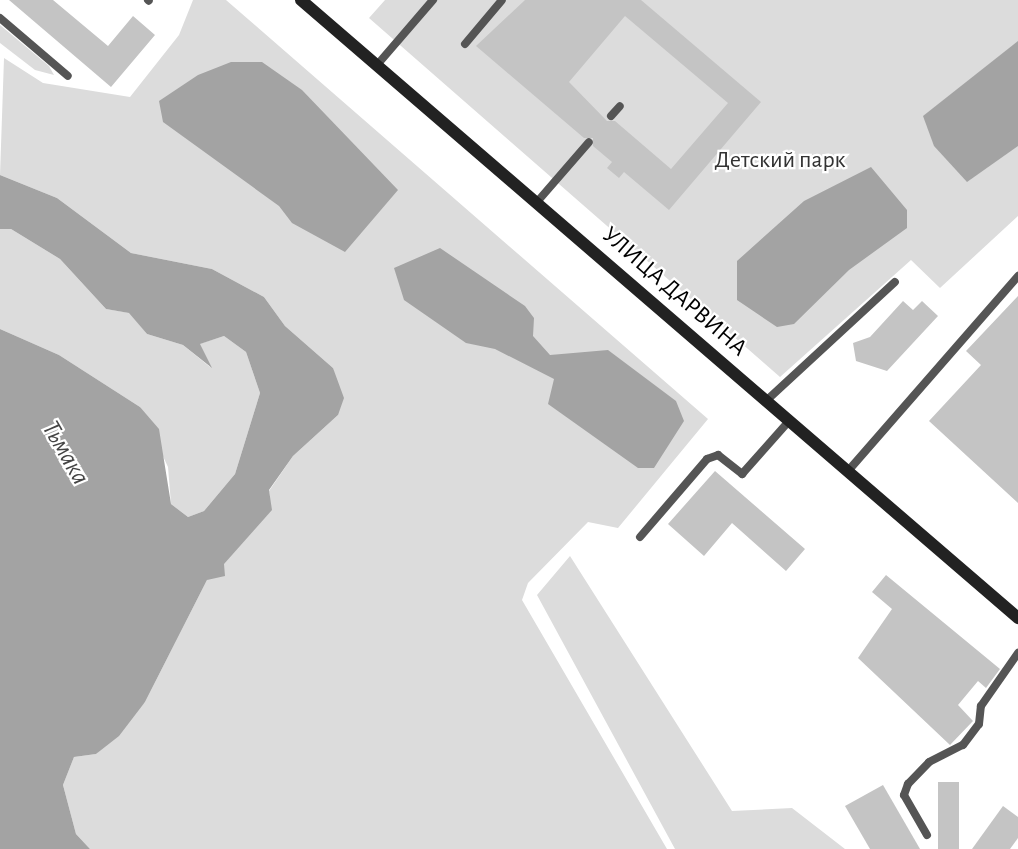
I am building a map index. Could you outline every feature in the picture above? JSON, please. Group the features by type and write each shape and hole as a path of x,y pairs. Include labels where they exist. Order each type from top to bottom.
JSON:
{"main road":[{"name":"УЛИЦА ДАРВИНА","path":"301,0 1018,618"}],"lane":[{"path":"377,65 433,0"},
{"path":"465,44 502,0"},
{"path":"0,18 68,76"},
{"path":"611,117 620,106"},
{"path":"537,202 589,142"},
{"path":"848,471 1018,276"},
{"path":"767,400 895,282"},
{"path":"640,537 708,459 718,455 742,474 790,420"},
{"path":"927,835 904,795 908,784 929,762 963,745 979,724 981,706 1018,653"}],"green space":[{"path":"193,0 226,0 708,419 618,528 588,522 528,583 522,600 667,849 90,849 76,834 63,785 74,757 96,754 145,702 207,580 271,510 269,491 293,456 338,415 333,368 285,326 264,297 212,269 131,253 57,198 0,175 4,58 43,83 130,97 179,35"},
{"name":"Детский парк","path":"385,0 1018,0 1018,216 940,288 911,260 780,377 369,18"},
{"path":"0,25 49,66 54,75 35,70 0,43"},
{"path":"0,229 11,229 60,259 106,309 130,313 147,334 183,345 210,367 199,344 224,336 246,352 260,393 235,474 204,511 188,517 171,504 168,467 140,407 59,355 0,329"},
{"path":"570,556 732,811 792,808 845,849 675,849 537,595"}],"water":[{"path":"1018,41 1018,146 967,182 934,146 923,116"},
{"path":"231,62 262,62 302,90 398,190 345,252 292,223 279,206 163,122 159,101 198,75"},
{"path":"871,167 907,210 907,228 849,270 794,324 777,327 737,300 737,261 804,201"},
{"name":"Тьмака","path":"0,175 57,198 131,253 212,269 264,297 285,326 333,368 344,398 338,415 293,456 269,490 272,510 224,564 225,576 207,580 145,702 119,736 96,754 74,757 63,785 76,834 90,849 0,849 0,329 59,355 140,407 159,429 171,504 188,517 204,511 235,474 260,393 246,352 224,336 200,344 212,368 183,345 147,334 129,313 106,309 60,259 11,229 0,229"},
{"path":"440,248 525,306 534,318 533,336 550,355 608,350 676,401 684,421 654,468 638,468 548,404 554,379 495,349 466,343 404,300 394,268"}],"building":[{"path":"9,0 53,0 108,46 133,16 155,35 111,87"},
{"path":"525,0 641,0 761,102 669,210 624,172 619,178 607,168 612,162 593,146 593,138 584,138 476,46","holes":["625,16 728,103 671,169 615,121 607,121 569,82"]},
{"path":"1018,296 1018,503 929,421 981,365 966,351"},
{"path":"903,301 913,310 922,301 938,316 887,371 856,361 853,343 870,337"},
{"path":"715,471 805,549 786,571 732,523 704,556 668,524"},
{"path":"886,575 1000,669 986,688 978,681 958,705 973,721 950,745 858,658 892,609 872,592"},
{"path":"938,782 959,782 959,849 938,849"},
{"path":"883,785 920,849 870,849 845,806"},
{"path":"1003,806 1018,817 1018,838 1010,849 972,849"}]}
